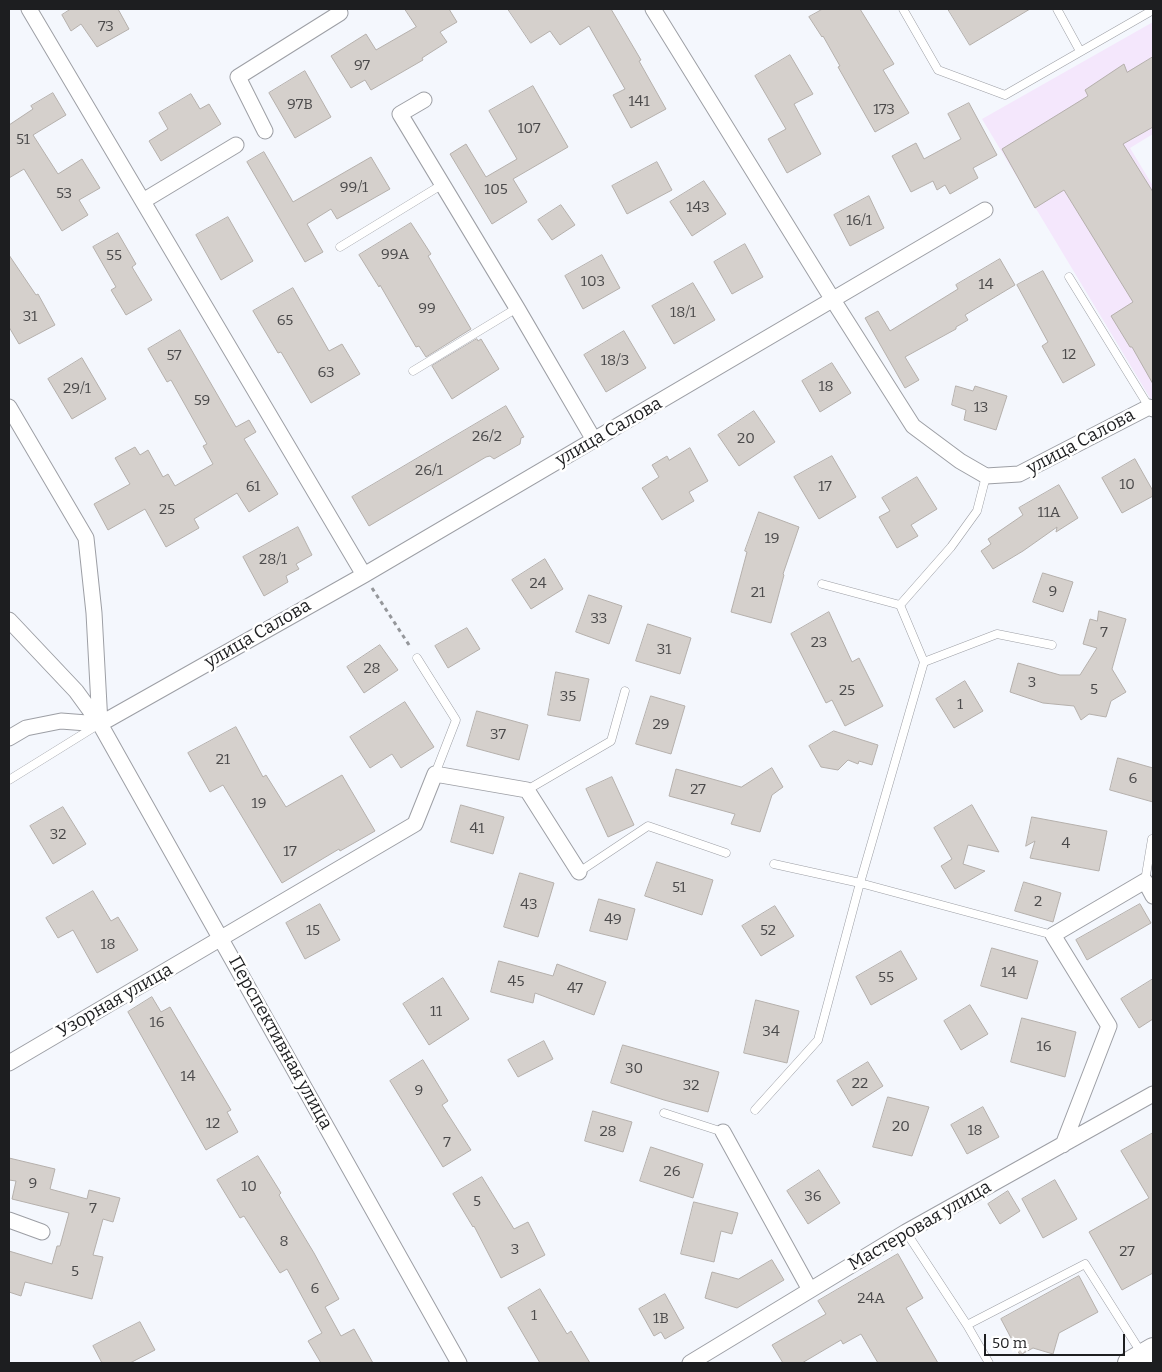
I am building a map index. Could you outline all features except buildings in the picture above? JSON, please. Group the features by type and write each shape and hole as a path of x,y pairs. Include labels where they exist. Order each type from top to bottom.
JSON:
{"street":[{"path":"29,9 364,575"},
{"path":"653,9 913,426 960,461 986,476"},
{"path":"266,131 238,77 342,10"},
{"path":"424,100 400,114 594,440"},
{"path":"143,201 236,145"},
{"name":"улица Салова","path":"100,724 364,575 985,210"},
{"name":"Перспективная улица","path":"9,407 86,538 94,613 100,724"},
{"name":"улица Салова","path":"986,476 1019,474 1151,408"},
{"name":"Перспективная улица","path":"9,620 76,691 100,724 459,1363"},
{"path":"9,738 26,728 61,721 100,724"},
{"path":"435,774 527,790 579,872"},
{"name":"Узорная улица","path":"9,1063 415,824 435,774"},
{"path":"1063,1145 1109,1026 1053,935 1144,881 1153,896"},
{"name":"Мастеровая улица","path":"690,1363 906,1232 1153,1094"},
{"path":"723,1132 810,1290"},
{"path":"9,1220 42,1232"}],"lane":[{"path":"903,9 938,70 1005,94 1153,10"},
{"path":"1058,9 1080,51"},
{"path":"340,247 443,184"},
{"path":"1069,277 1151,408"},
{"path":"413,371 517,308"},
{"path":"900,605 951,547 976,511 986,476"},
{"path":"822,584 900,605"},
{"path":"755,1110 818,1040 860,883 924,662 900,605"},
{"path":"924,662 998,634 1052,646"},
{"path":"417,658 456,720 435,774"},
{"path":"527,790 611,741 625,691"},
{"path":"9,780 100,724"},
{"path":"579,872 648,826 726,853"},
{"path":"1144,881 1152,839"},
{"path":"774,864 860,883 1053,935"},
{"path":"664,1113 723,1132"},
{"path":"906,1232 967,1325 989,1363"},
{"path":"967,1325 1085,1264 1142,1356"}],"path":[{"path":"364,575 417,658"}],"shaded area":[{"path":"1153,22 1153,134 1130,148 1153,186 1153,399 1150,398 982,119"}]}
